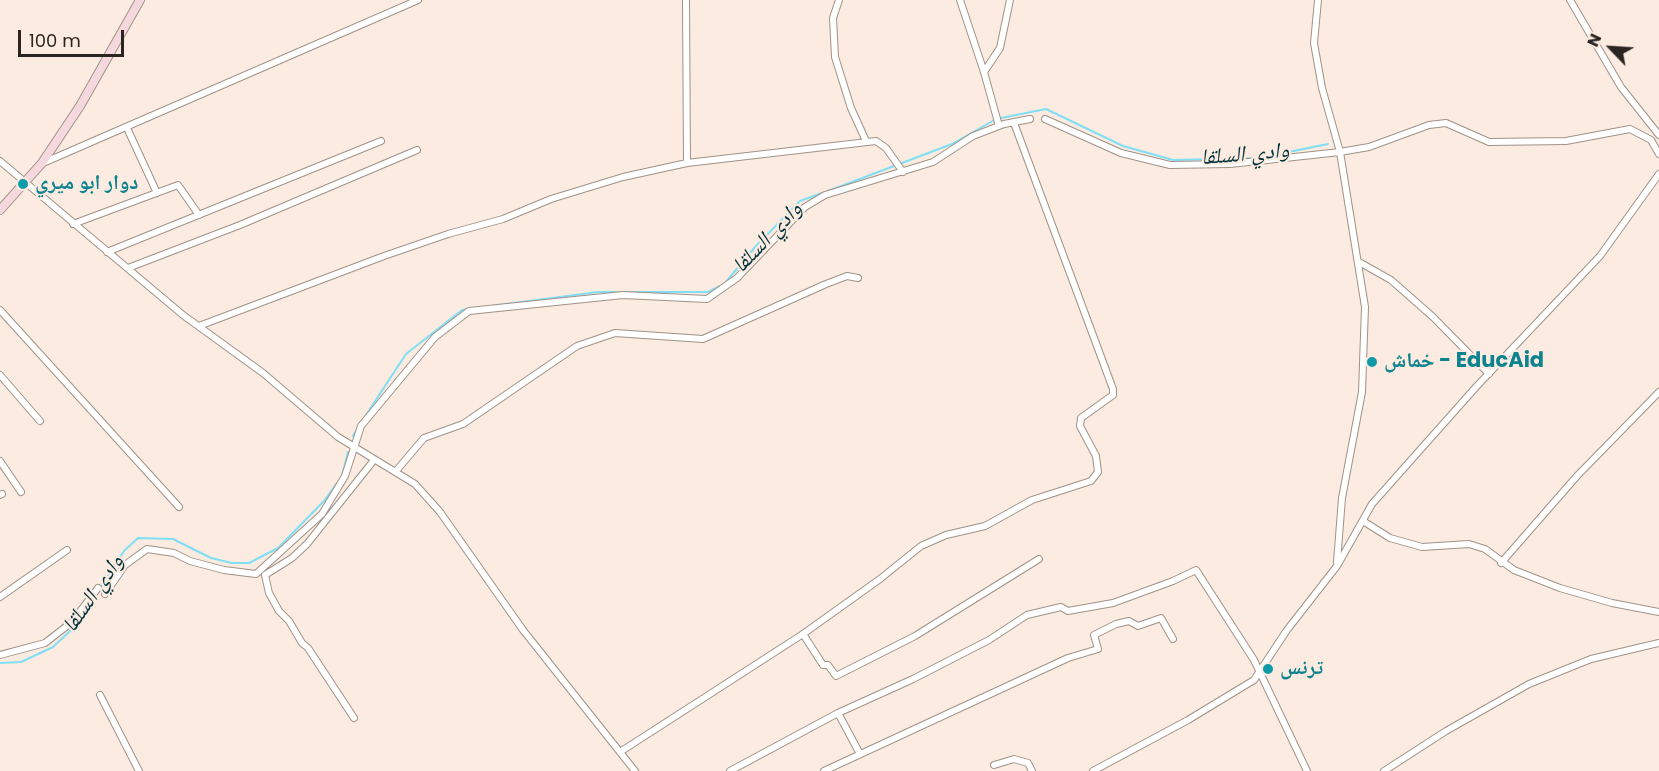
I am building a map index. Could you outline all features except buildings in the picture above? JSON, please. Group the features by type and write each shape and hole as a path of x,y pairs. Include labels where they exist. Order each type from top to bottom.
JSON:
{"main road":[{"path":"0,210 42,163 80,106 140,0"}],"street":[{"path":"42,163 418,0"},
{"path":"686,0 687,163"},
{"path":"838,0 833,18 835,57 851,108 866,141"},
{"path":"960,0 999,126"},
{"path":"984,72 1000,48 1010,0"},
{"path":"1318,0 1314,43 1322,88 1340,152 1365,308 1362,392 1342,498 1337,566"},
{"path":"1570,0 1621,87 1659,135"},
{"path":"105,594 125,565 147,549 174,553 190,561 224,570 256,574 322,514 345,476 361,426 400,375 435,336 470,311 623,295 707,299 737,278 805,207 825,195 933,162 973,136 999,126 1029,119"},
{"path":"1044,119 1121,153 1170,165 1230,164 1340,152 1369,147 1429,125 1446,123 1489,142 1566,141 1630,129 1651,140 1659,154"},
{"path":"620,752 803,634 880,579 921,546 946,535 985,526 1032,500 1091,482 1098,472 1096,456 1080,426 1081,418 1113,395 1113,389 1014,123"},
{"path":"127,128 157,193"},
{"path":"107,252 381,141"},
{"path":"199,326 384,256 448,234 492,223 551,199 623,177 687,163 866,141 876,141 886,148 903,172"},
{"path":"128,268 240,225 417,150"},
{"path":"0,161 24,184 107,252 199,326 263,373 338,437 415,484 440,512 523,630 635,771"},
{"path":"1093,771 1188,720 1254,680 1287,630 1337,566 1372,504 1489,374 1600,256 1659,174"},
{"path":"73,224 178,185 200,215"},
{"path":"1359,262 1391,280 1433,317 1489,374"},
{"path":"396,471 424,438 463,424 577,346 615,333 703,339 826,284 848,276 858,278"},
{"path":"0,310 179,507"},
{"path":"0,375 40,421"},
{"path":"1501,563 1577,476 1659,392"},
{"path":"354,718 308,648 279,611 269,593 265,575 292,558 308,544 374,459"},
{"path":"0,461 21,492"},
{"path":"1363,521 1390,538 1422,547 1469,544 1485,550 1501,563 1571,592 1659,612"},
{"path":"0,597 68,550"},
{"path":"803,634 823,664 828,664 836,676 915,636 1039,559"},
{"path":"730,771 838,713 923,674 988,640 1027,615 1061,607 1068,611 1113,603 1196,570 1259,672 1307,771"},
{"path":"0,655 45,643 72,622 98,588"},
{"path":"824,771 1068,658 1098,649 1094,635 1116,624 1129,621 1138,626 1161,618 1173,639"},
{"path":"1384,771 1446,731 1529,684 1592,659 1659,643"},
{"path":"100,695 139,771"},
{"path":"838,713 860,754"},
{"path":"994,765 1014,759 1028,762 1032,771"}],"waterway":[{"name":"وادي السلقا","path":"828,191 952,144 996,119 1046,109 1123,146 1173,160 1259,158 1328,144"},
{"name":"وادي السلقا","path":"725,283 756,246 800,201 822,193"},
{"name":"وادي السلقا","path":"628,292 708,292 720,286"},
{"name":"وادي السلقا","path":"491,306 598,292 623,292"},
{"name":"وادي السلقا","path":"364,418 406,354 462,310 468,309"},
{"name":"وادي السلقا","path":"353,436 358,428"},
{"name":"وادي السلقا","path":"342,476 348,452"},
{"name":"وادي السلقا","path":"100,588 124,551 138,538 173,539 211,558 232,563 249,563 278,548 324,501 337,483"},
{"name":"وادي السلقا","path":"0,663 21,662 53,647 70,631 89,605"}],"place":[{"name":"دوار ابو ميري","path":"23,184"},
{"name":"خماش - EducAid","path":"1372,362"},
{"name":"ترنس","path":"1268,669"}]}
